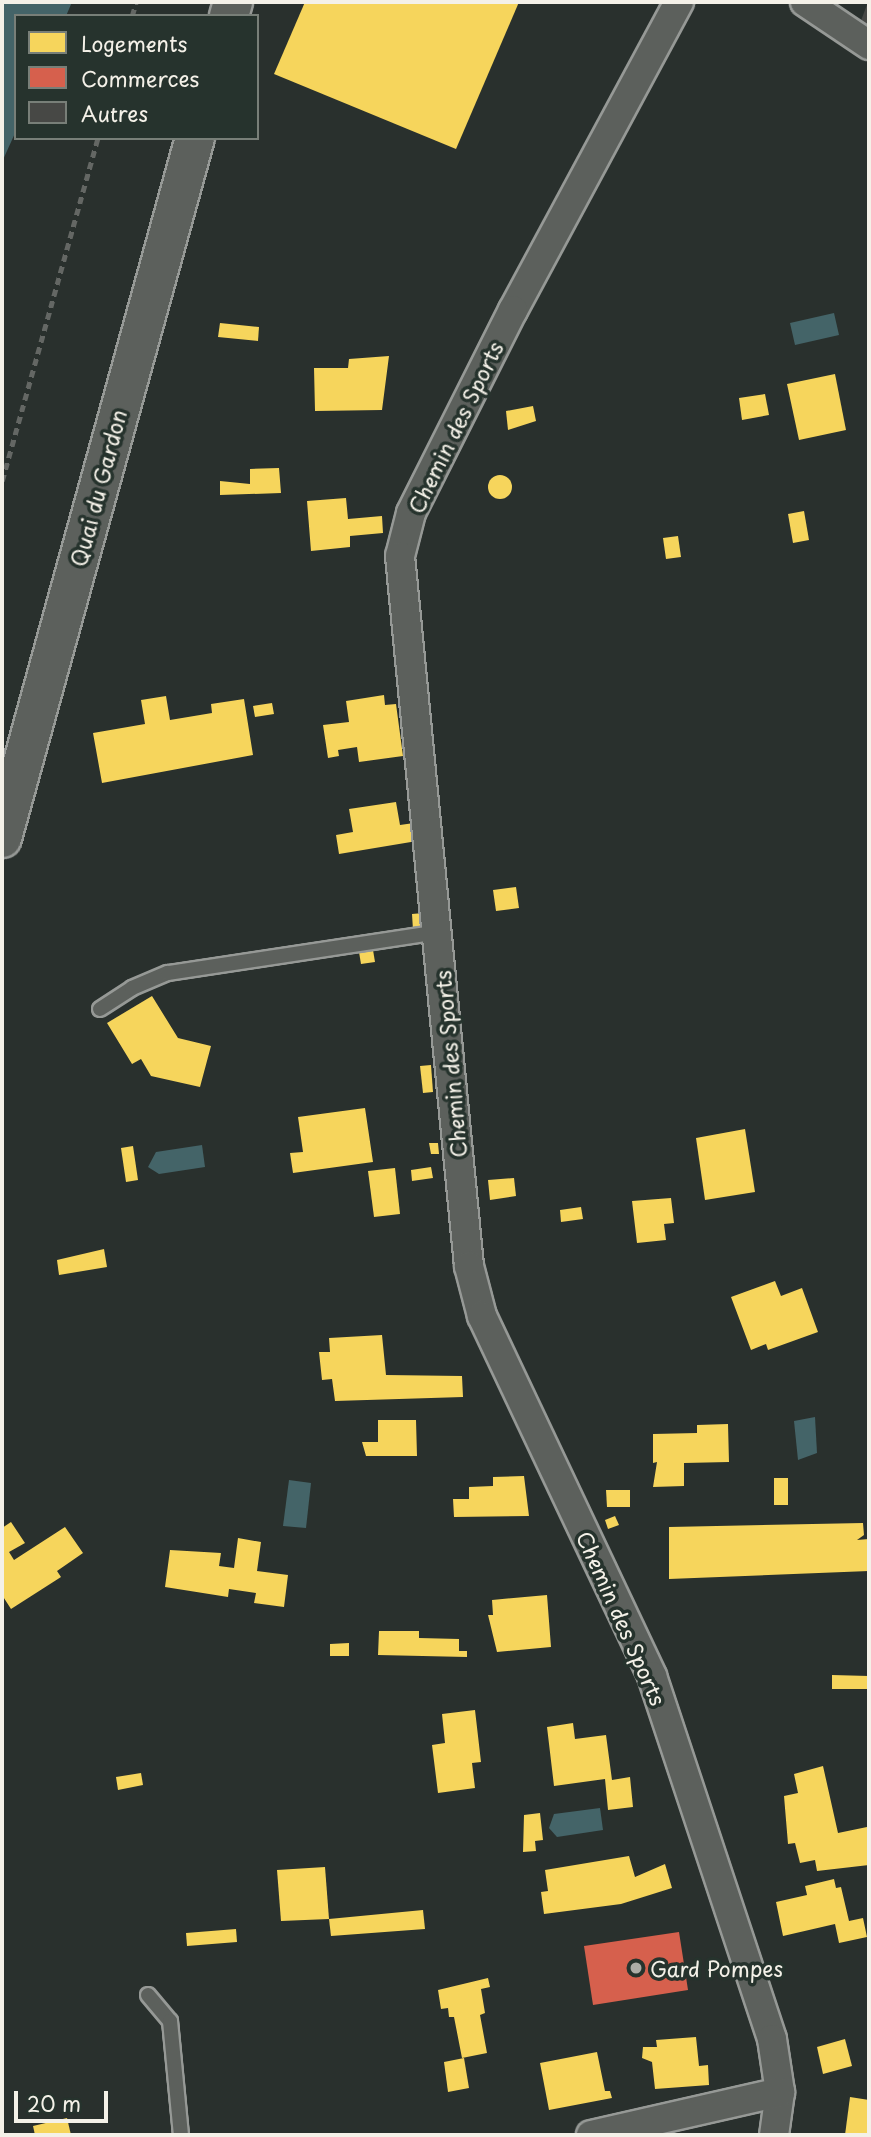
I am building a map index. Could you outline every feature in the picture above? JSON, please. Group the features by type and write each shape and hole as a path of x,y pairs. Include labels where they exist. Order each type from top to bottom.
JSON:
{"main road":[{"name":"Quai du Gardon","path":"2,838 194,140"}],"street":[{"name":"Chemin des Sports","path":"680,2 513,310 411,513 400,556 403,609 438,932 469,1266 482,1316 652,1676 772,2039 780,2092 774,2135"},
{"path":"805,2 869,45"},
{"path":"591,2135 780,2092"}],"lane":[{"path":"100,1009 132,988 168,973 438,932"},
{"path":"148,1994 170,2021 181,2135"}],"path":[{"path":"2,481 97,140"}],"water":[{"path":"2,2 72,2 67,14 14,14 14,135 2,162"},
{"path":"834,313 839,335 795,345 790,323"},
{"path":"202,1145 205,1167 159,1174 148,1167 156,1152"},
{"path":"815,1417 817,1453 798,1460 794,1421"},
{"path":"289,1480 311,1483 306,1528 283,1526"},
{"path":"600,1808 603,1830 557,1837 549,1828 554,1814"}],"building: Logements":[{"path":"305,2 519,2 456,149 274,74"},
{"path":"220,323 259,327 258,341 218,337"},
{"path":"389,356 382,410 315,411 314,368 348,368 349,359"},
{"path":"835,374 846,430 799,440 787,384"},
{"path":"765,394 769,415 742,420 739,398"},
{"path":"533,406 536,421 508,430 506,411"},
{"path":"279,468 281,493 220,495 220,481 250,484 250,469"},
{"path":"500,475 511,482 512,487 505,498 500,499 489,492 488,487 495,476"},
{"path":"346,498 348,519 382,516 383,533 350,536 350,547 311,551 307,501"},
{"path":"804,511 809,540 793,543 788,514"},
{"path":"678,536 681,557 666,559 663,538"},
{"path":"384,695 385,705 396,704 403,756 359,762 357,747 338,750 339,756 328,758 323,725 349,722 346,701"},
{"path":"166,696 170,720 212,713 211,704 244,699 253,755 102,783 93,733 145,724 141,700"},
{"path":"272,703 274,714 255,717 253,706"},
{"path":"396,802 400,825 414,823 417,841 339,854 336,835 353,832 349,809"},
{"path":"516,887 519,908 496,911 493,890"},
{"path":"423,913 424,928 413,930 412,914"},
{"path":"373,950 375,962 361,964 359,952"},
{"path":"152,996 178,1038 211,1046 200,1087 151,1076 141,1059 132,1064 107,1023"},
{"path":"431,1065 433,1092 423,1093 420,1066"},
{"path":"365,1108 373,1162 293,1173 290,1153 303,1152 298,1117"},
{"path":"745,1129 755,1192 705,1200 696,1138"},
{"path":"429,1143 438,1143 439,1154 431,1154"},
{"path":"133,1146 138,1180 126,1182 121,1148"},
{"path":"431,1167 433,1178 412,1181 411,1170"},
{"path":"395,1168 400,1214 374,1217 368,1171"},
{"path":"514,1178 516,1196 490,1200 488,1180"},
{"path":"671,1198 674,1223 664,1224 666,1240 637,1243 632,1201"},
{"path":"581,1207 583,1219 561,1222 560,1210"},
{"path":"104,1249 107,1267 59,1275 57,1260"},
{"path":"775,1281 781,1296 802,1288 818,1332 768,1350 766,1344 751,1350 731,1297"},
{"path":"382,1335 386,1375 462,1376 463,1397 335,1401 332,1379 322,1380 319,1352 330,1352 329,1338"},
{"path":"378,1420 416,1420 417,1456 366,1456 362,1442 378,1442"},
{"path":"728,1424 729,1462 684,1463 684,1486 653,1487 657,1462 653,1463 653,1434 697,1433 697,1425"},
{"path":"524,1476 529,1516 454,1517 453,1499 469,1499 469,1487 493,1486 493,1477"},
{"path":"774,1478 788,1478 788,1505 774,1505"},
{"path":"606,1490 630,1490 630,1507 607,1507"},
{"path":"615,1516 619,1525 608,1529 605,1520"},
{"path":"11,1522 25,1543 9,1552 14,1560 65,1527 83,1553 57,1571 61,1577 11,1609 2,1595 2,1528"},
{"path":"863,1523 864,1535 857,1540 869,1539 869,1571 669,1579 669,1527"},
{"path":"238,1538 261,1542 257,1571 288,1575 284,1607 254,1603 256,1593 229,1589 228,1597 165,1587 170,1550 221,1553 219,1566 234,1568"},
{"path":"547,1595 551,1647 497,1652 488,1615 493,1615 492,1600"},
{"path":"379,1631 419,1631 419,1638 459,1639 459,1651 467,1651 467,1657 378,1655"},
{"path":"349,1643 349,1656 330,1656 330,1644"},
{"path":"832,1675 869,1676 869,1689 832,1689"},
{"path":"475,1710 481,1762 472,1763 475,1788 438,1793 432,1745 445,1743 442,1714"},
{"path":"573,1723 575,1739 606,1735 612,1780 630,1777 633,1807 608,1810 605,1779 554,1786 547,1727"},
{"path":"823,1766 838,1833 867,1827 869,1865 817,1871 815,1860 800,1863 795,1843 788,1844 784,1796 798,1793 794,1774"},
{"path":"141,1773 143,1785 118,1790 116,1777"},
{"path":"540,1813 543,1840 535,1841 536,1851 523,1852 524,1815"},
{"path":"629,1856 635,1877 665,1864 672,1888 621,1904 544,1914 541,1892 548,1891 545,1870"},
{"path":"325,1867 329,1919 281,1921 277,1870"},
{"path":"834,1879 836,1888 841,1887 849,1921 863,1918 867,1937 839,1943 835,1924 783,1936 776,1902 807,1895 805,1886"},
{"path":"423,1910 425,1929 331,1936 329,1919"},
{"path":"236,1929 237,1942 187,1946 186,1933"},
{"path":"488,1978 490,1987 481,1989 485,2013 480,2015 487,2053 462,2058 454,2017 449,2017 448,2008 441,2009 438,1990"},
{"path":"696,2037 699,2066 708,2065 709,2085 655,2089 652,2062 642,2058 643,2047 657,2047 656,2040"},
{"path":"845,2039 852,2066 823,2074 817,2047"},
{"path":"597,2052 605,2091 610,2091 612,2098 549,2110 540,2063"},
{"path":"464,2058 469,2088 448,2092 444,2062"},
{"path":"850,2097 869,2100 869,2135 845,2135"},
{"path":"67,2118 71,2135 35,2135 33,2126"}],"building: Commerces":[{"name":"Gard Pompes","path":"679,1932 688,1990 593,2005 584,1946"}],"building: Autres":[{"path":"869,2 869,32 859,26"}],"place":[{"name":"Gard Pompes","path":"636,1968"}]}
